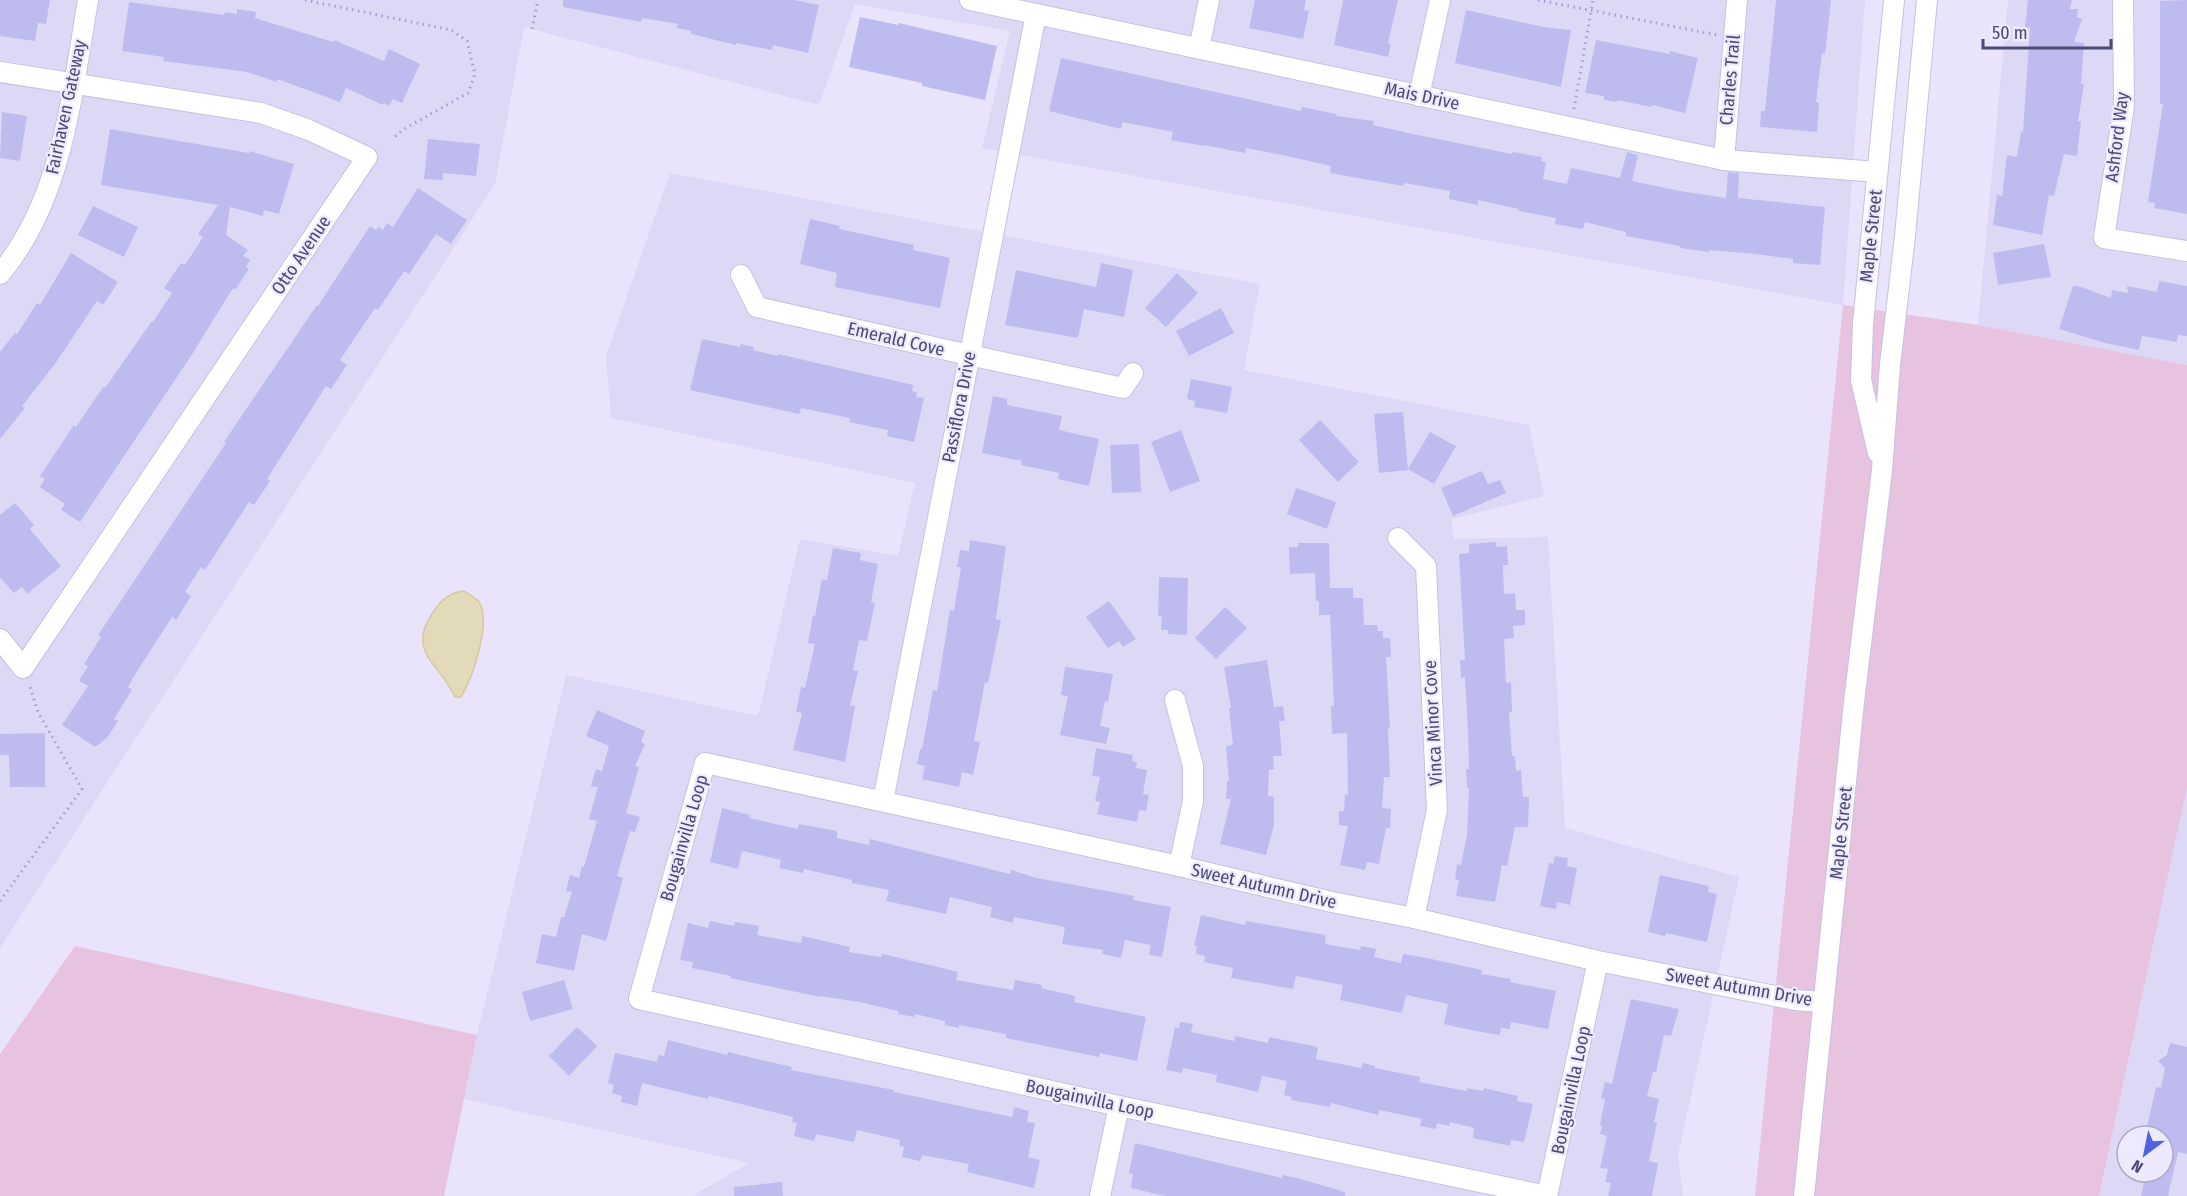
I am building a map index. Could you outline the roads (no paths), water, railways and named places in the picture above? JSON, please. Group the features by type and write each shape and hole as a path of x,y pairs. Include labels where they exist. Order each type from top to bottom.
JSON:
{"street":[{"name":"Fairhaven Gateway","path":"0,274 29,232 56,167 74,84 87,0"},
{"name":"Mais Drive","path":"970,0 1724,160 1878,172"},
{"path":"1199,49 1209,0"},
{"path":"1419,96 1440,0"},
{"name":"Charles Trail","path":"1724,160 1737,0"},
{"name":"Maple Street","path":"1882,470 1861,380 1863,324 1894,0"},
{"name":"Maple Street","path":"1804,1196 1854,702 1882,470 1890,365 1905,236 1927,0"},
{"name":"Ashford Way","path":"2122,0 2124,106 2104,237 2187,251"},
{"name":"Passiflora Drive","path":"883,801 1036,14"},
{"name":"Otto Avenue","path":"0,72 261,113 309,130 367,157 23,668 0,639"},
{"name":"Emerald Cove","path":"741,275 758,307 1124,388 1133,373"},
{"name":"Vinca Minor Cove","path":"1398,538 1426,566 1437,810 1414,918"},
{"path":"1175,700 1193,766 1193,801 1179,866"},
{"name":"Sweet Autumn Drive","path":"705,763 1179,866 1332,902 1414,918 1598,961 1786,998 1823,1002"},
{"name":"Bougainvilla Loop","path":"705,763 639,999 1119,1106 1548,1196 1598,961"},
{"path":"1100,1196 1119,1106"}]}
